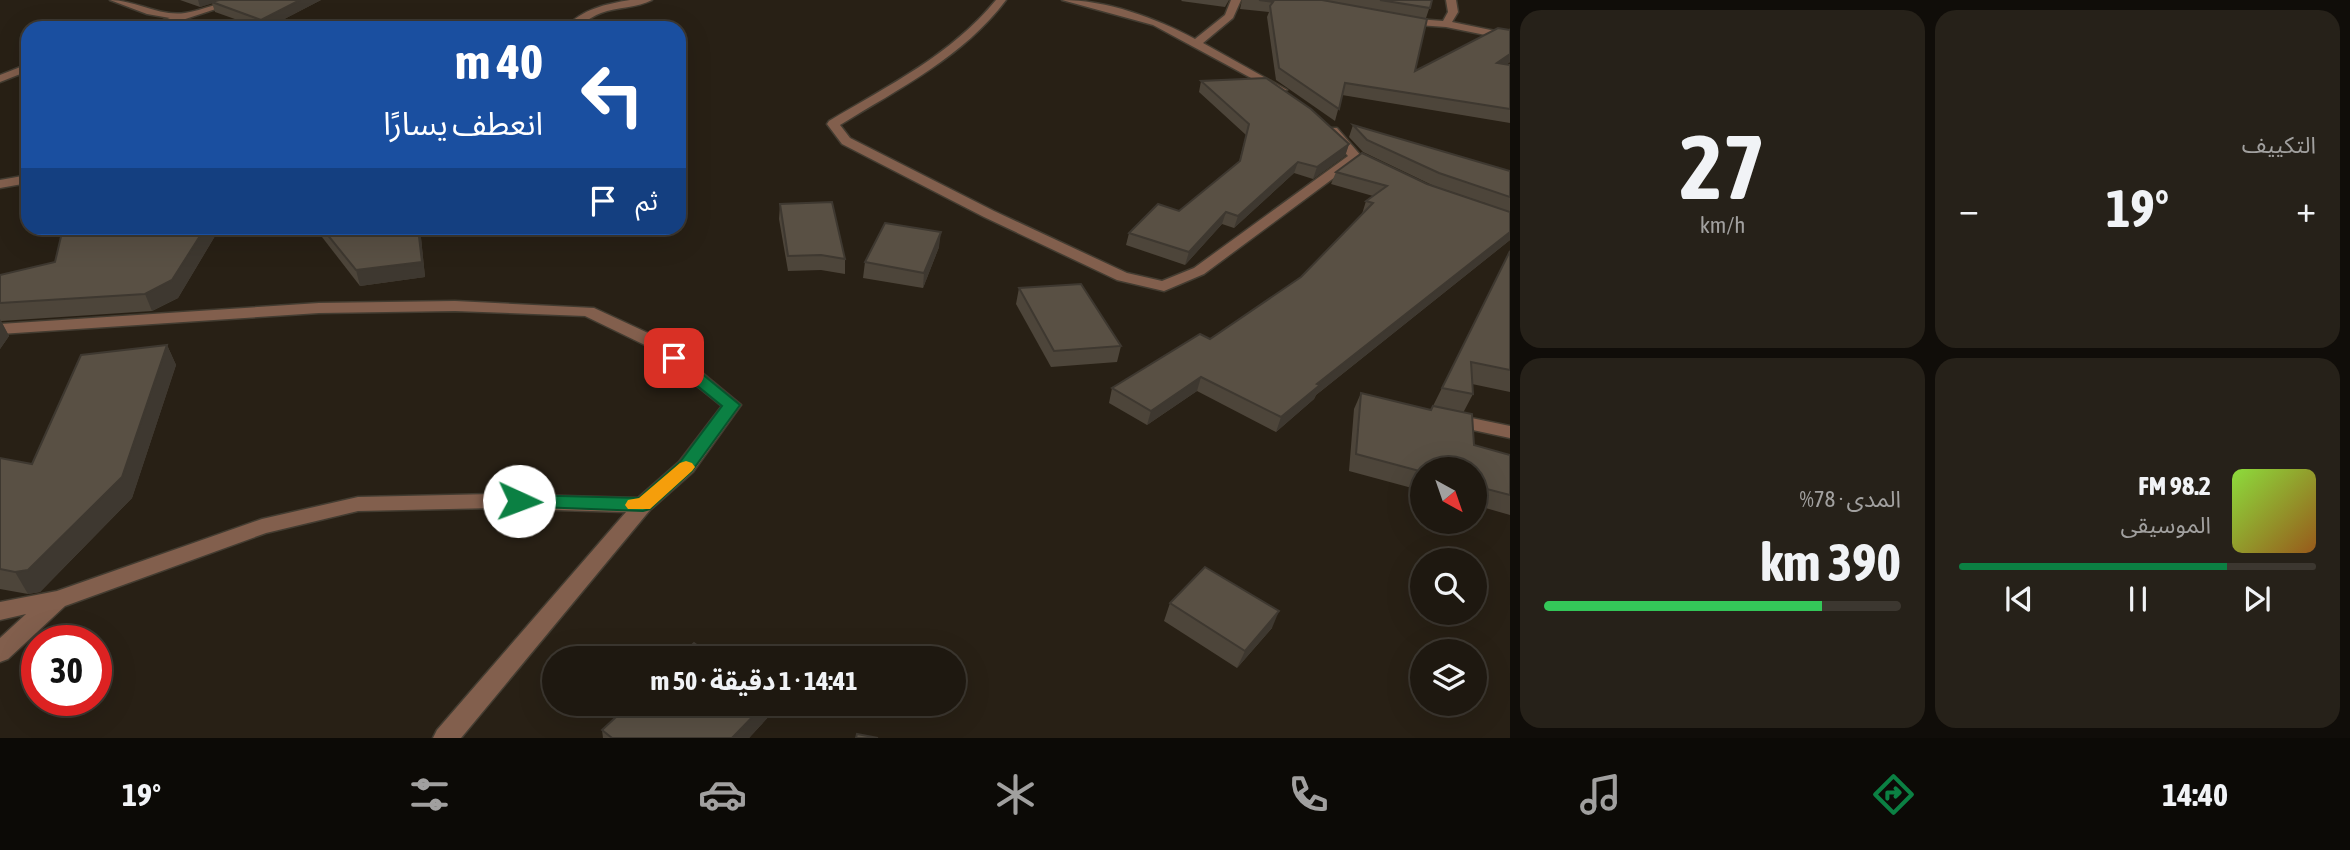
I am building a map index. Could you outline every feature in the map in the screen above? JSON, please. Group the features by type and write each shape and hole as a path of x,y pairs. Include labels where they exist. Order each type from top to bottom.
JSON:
{"street":[{"path":"115,0 149,12 183,17"},
{"path":"170,21 238,0"},
{"path":"577,21 603,9 647,0"},
{"path":"1001,0 980,26 947,55 833,124 846,141 989,214 1122,277 1164,286 1199,271 1362,160 1321,120"},
{"path":"1067,0 1157,23 1197,43 1294,100"},
{"path":"1197,43 1228,16 1236,0"},
{"path":"1446,24 1453,12 1451,0"},
{"path":"1388,18 1428,25 1446,24 1510,37"},
{"path":"0,68 21,66"},
{"path":"0,79 21,68"},
{"path":"0,184 21,180"},
{"path":"0,329 319,308 454,306 588,311 654,343 732,405 686,467 643,505 446,738"},
{"path":"1429,416 1510,432"},
{"path":"0,611 59,599 262,526 358,504 494,500 643,505"},
{"path":"0,652 59,599"}],"building":[{"path":"300,0 261,20 212,2"},
{"path":"1259,0 1322,0 1427,19 1415,71 1498,28 1510,30 1510,54 1497,63 1510,65 1510,109 1345,83 1339,109 1279,68 1270,6 1273,2"},
{"path":"1380,0 1432,0 1430,8"},
{"path":"1266,78 1311,109 1349,144 1317,167 1298,162 1238,216 1226,212 1189,252 1129,233 1158,204 1179,211 1240,161 1249,124 1201,81"},
{"path":"1353,125 1510,171 1510,197 1439,173 1367,140"},
{"path":"1362,153 1427,184 1510,212 1510,232 1317,384 1320,385 1281,417 1201,377 1151,411 1112,388 1200,334 1210,339 1301,277 1373,203 1366,201 1387,186 1336,172"},
{"path":"832,202 845,259 821,255 788,256 780,204"},
{"path":"885,223 941,232 924,273 865,262"},
{"path":"61,235 201,235 172,280 145,294 0,303 0,275 55,262"},
{"path":"328,235 419,235 422,262 356,270"},
{"path":"1510,251 1510,370 1471,362 1473,394 1442,388"},
{"path":"1081,284 1121,346 1054,351 1019,288"},
{"path":"167,345 122,477 28,570 15,572 0,569 0,458 32,464 81,355"},
{"path":"1361,393 1431,410 1433,406 1472,414 1474,445 1510,455 1510,495 1488,489 1488,457 1410,457 1410,469 1356,454"},
{"path":"1205,567 1279,611 1245,651 1170,603"},
{"path":"617,716 753,716 732,738 612,738 602,730"},
{"path":"857,734 878,738 856,738"}],"slow traffic":[{"path":"634,505 643,505 686,467"}],"route":[{"path":"519,501 643,505 686,467 732,405 674,358"}]}
